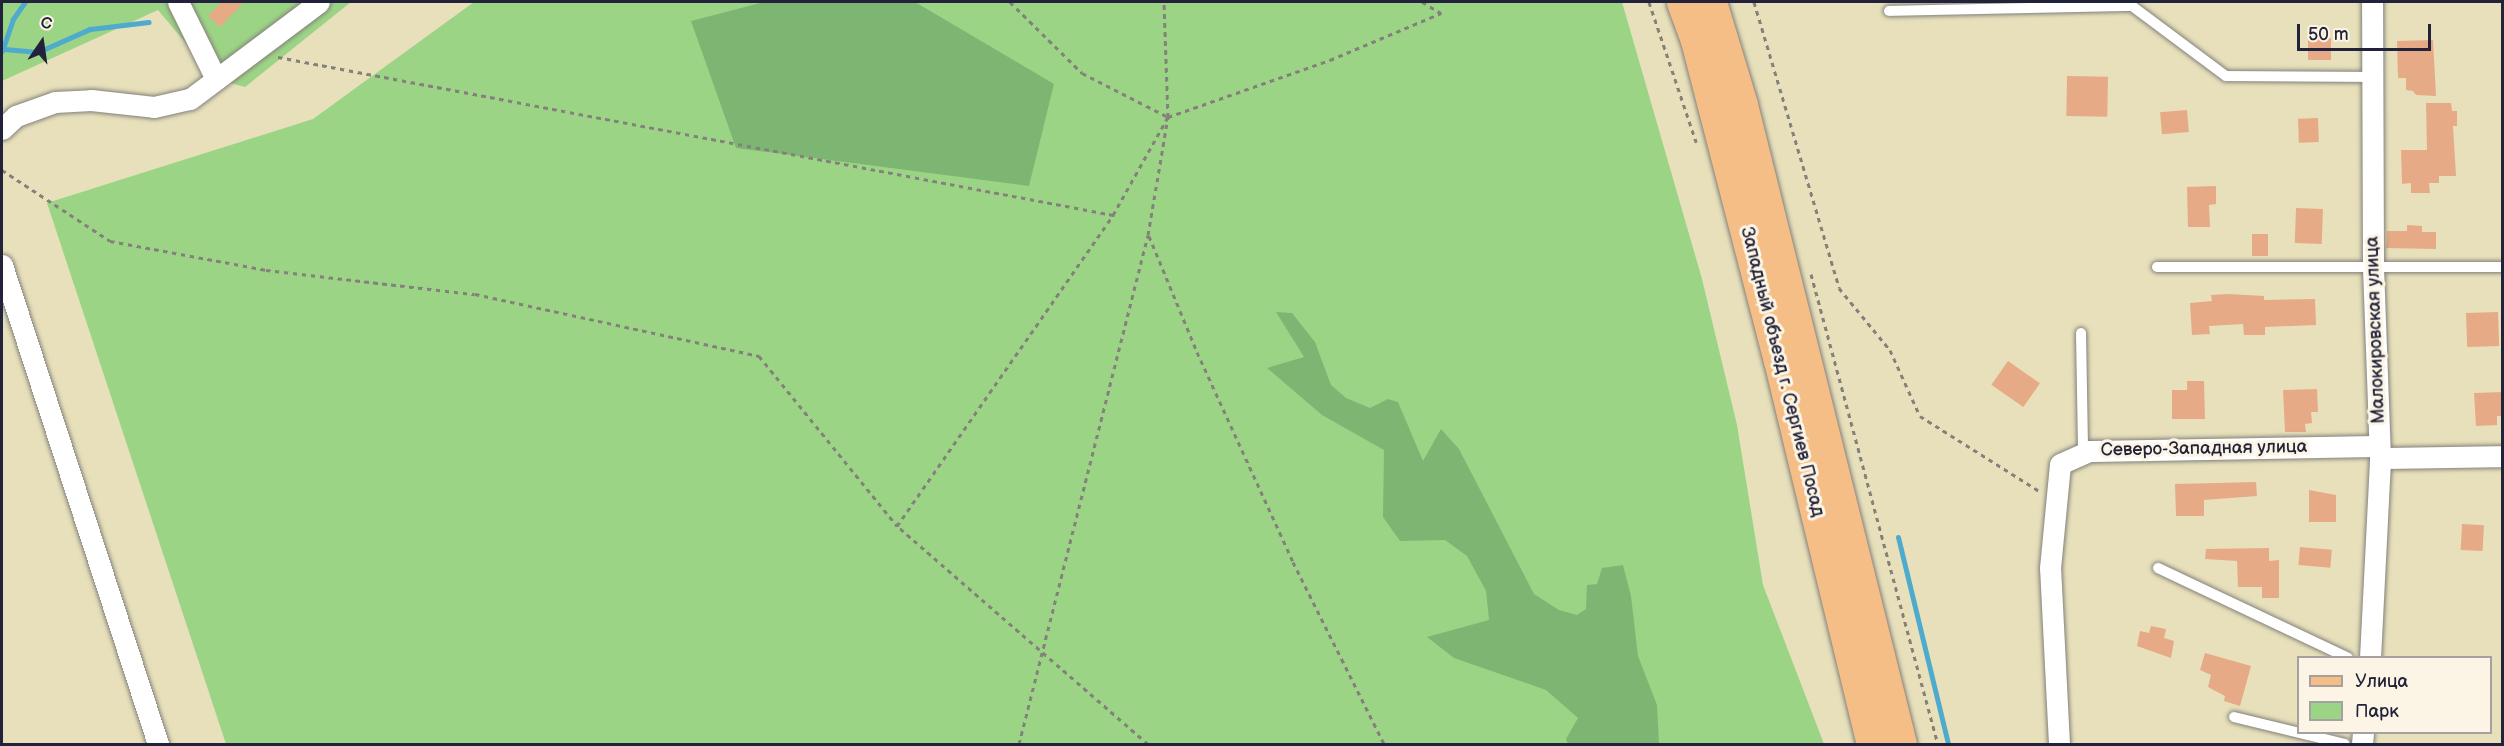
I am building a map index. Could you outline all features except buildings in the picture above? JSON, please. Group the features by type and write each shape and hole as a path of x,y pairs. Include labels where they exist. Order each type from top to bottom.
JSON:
{"main road":[{"name":"Западный объезд г. Сергиев Посад","path":"1683,2 1697,40 1778,349 1873,744"},
{"name":"Западный объезд г. Сергиев Посад","path":"1710,2 1744,116 1900,744"}],"street":[{"path":"178,2 216,79"},
{"path":"2,129 16,116 54,102 91,99 153,107 190,99 319,2"},
{"name":"Малокировская улица","path":"2370,656 2380,452 2373,267 2372,2"},
{"path":"2,265 158,744"},
{"name":"Северо-Западная улица","path":"2059,744 2050,568 2060,464 2083,453 2380,452 2502,456"}],"lane":[{"path":"1889,11 2132,6 2226,76 2374,77"},
{"path":"2157,267 2502,267"},
{"path":"2081,333 2083,453"},
{"path":"2158,568 2346,656"},
{"path":"2234,717 2297,732"},
{"path":"2304,734 2345,744"}],"path":[{"path":"1010,2 1082,74 1168,117"},
{"path":"1019,744 1148,234 1168,117 1164,2"},
{"path":"897,526 1113,215 1168,117 1330,60 1441,13 1422,2"},
{"path":"1754,2 1839,288 1890,350 1920,416 2056,502"},
{"path":"252,52 1113,215"},
{"path":"2,171 110,241 266,270 475,294 759,356 897,526 1040,654 1148,744"},
{"path":"1148,234 1197,352 1274,520 1384,744"},
{"path":"1810,269 1938,744"}],"green space":[{"path":"2,2 351,2 245,87 216,79 158,10 2,81"},
{"path":"474,2 1622,2 1702,279 1737,425 1763,585 1824,744 226,744 47,203 313,119"},
{"path":"764,2 915,2 1054,84 1029,186 736,148 691,21"},
{"path":"1276,312 1292,313 1315,342 1331,385 1346,398 1370,408 1388,399 1398,402 1423,461 1441,429 1459,449 1534,594 1559,610 1577,615 1586,609 1587,585 1597,584 1602,568 1623,565 1631,596 1638,656 1657,705 1659,744 1568,744 1566,739 1578,718 1546,690 1454,658 1427,637 1489,620 1486,591 1467,556 1445,540 1400,541 1383,517 1384,450 1322,415 1267,368 1304,357"}],"waterway":[{"path":"2,51 13,19 25,2"},
{"path":"4,49 38,52 90,29 149,22"},
{"path":"1898,537 1948,744"}]}
